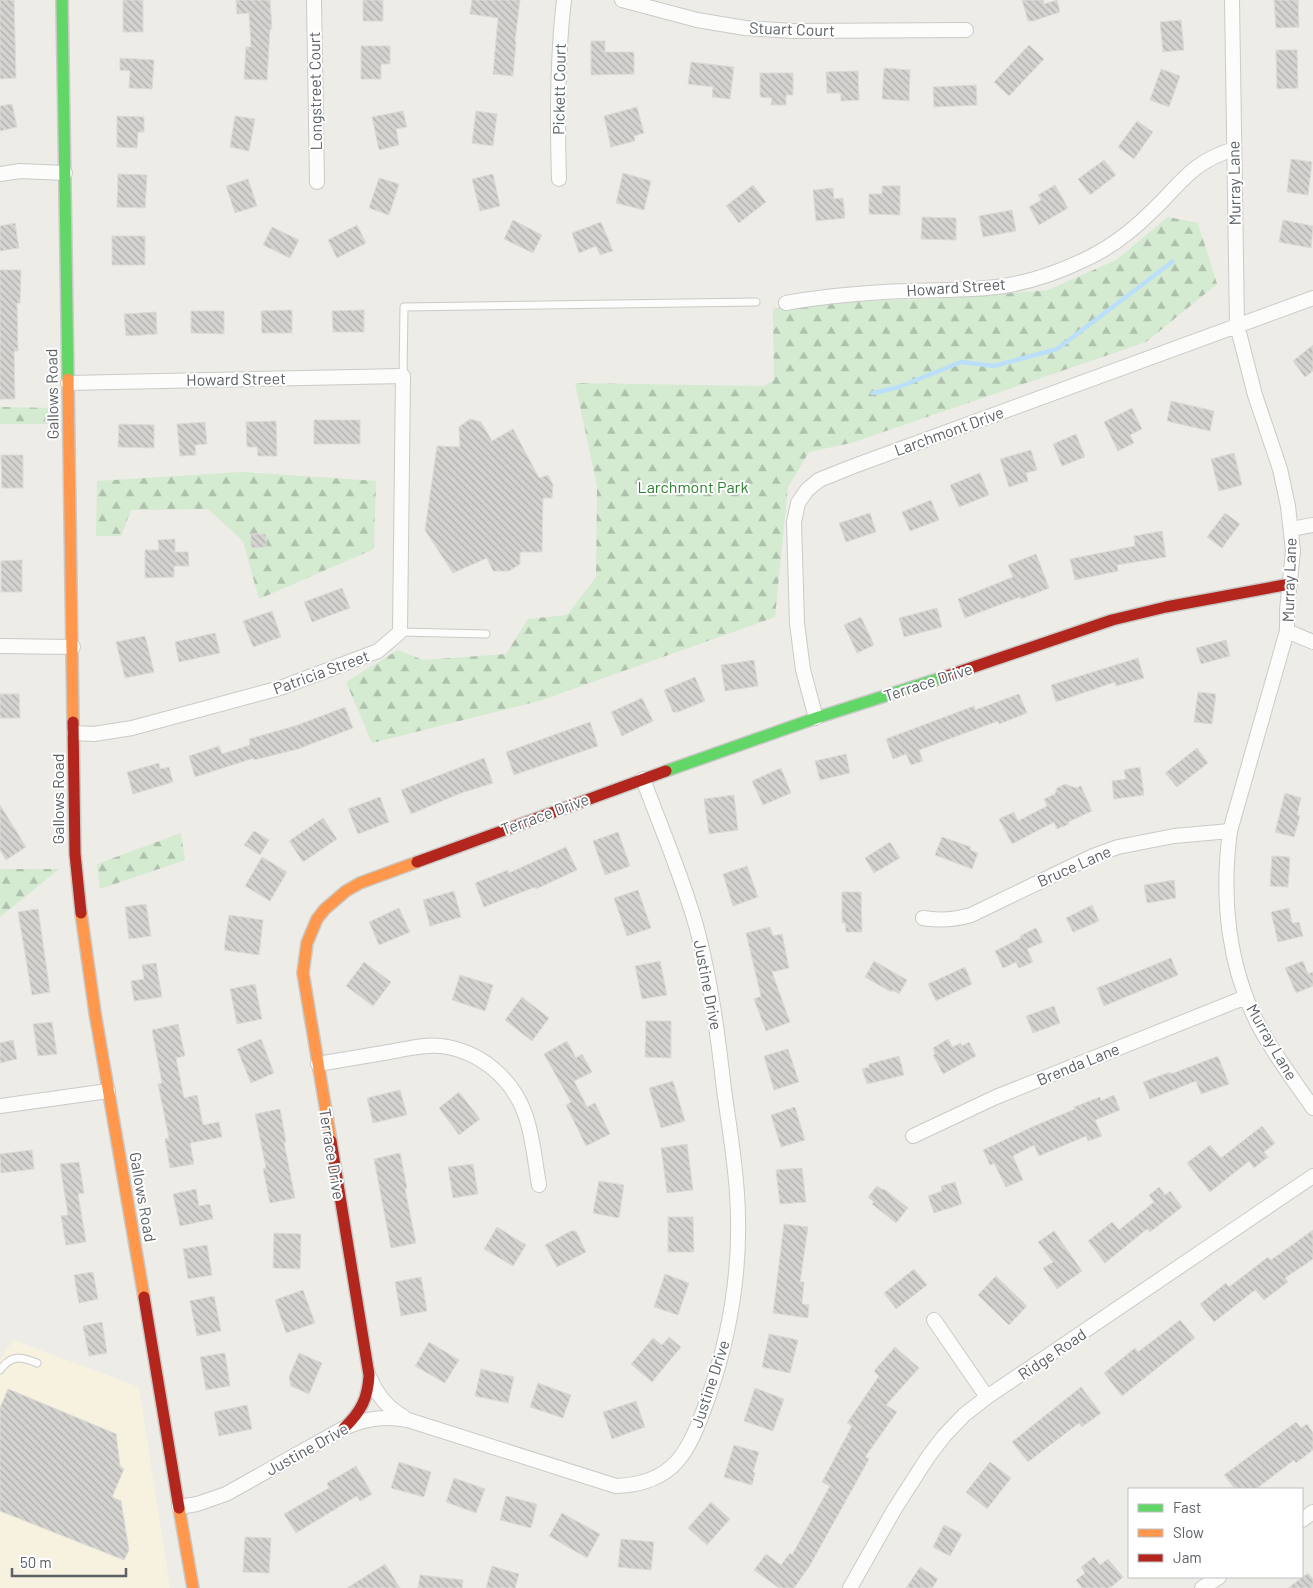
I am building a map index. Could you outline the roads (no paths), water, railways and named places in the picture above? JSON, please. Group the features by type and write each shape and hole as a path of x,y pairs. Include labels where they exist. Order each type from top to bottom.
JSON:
{"main road":[{"name":"Gallows Road","path":"62,0 75,854 78,899 108,1091 193,1588"},
{"name":"Terrace Drive","path":"344,1428 357,1416 364,1406 369,1390 369,1375 305,990 304,957 307,939 320,912 360,883 643,778 816,718 898,693 1112,620 1290,584"}],"street":[{"name":"Longstreet Court","path":"314,0 317,182"},
{"name":"Pickett Court","path":"559,179 558,87 560,34 564,0"},
{"name":"Stuart Court","path":"622,0 697,20 745,28 793,31 966,30"},
{"name":"Murray Lane","path":"1232,0 1237,325 1255,395 1280,469 1288,506 1293,551 1287,610 1287,630 1230,831 1226,862 1226,907 1236,965 1246,997 1273,1050 1313,1108"},
{"name":"Howard Street","path":"786,303 823,296 997,287 1051,274 1101,251 1128,232 1151,212 1185,176 1201,163 1217,155 1234,150"},
{"path":"0,174 20,171 65,172"},
{"name":"Larchmont Drive","path":"816,718 803,670 795,585 794,522 798,504 807,490 819,480 854,466 1313,298"},
{"path":"400,632 403,376"},
{"name":"Howard Street","path":"68,383 403,376"},
{"path":"1291,529 1313,524"},
{"path":"1287,630 1313,642"},
{"name":"Patricia Street","path":"74,734 94,734 132,728 280,688 378,651 400,632"},
{"path":"0,646 73,647"},
{"name":"Justine Drive","path":"179,1507 197,1504 226,1494 344,1428 372,1418 390,1417 408,1420 616,1486 634,1485 660,1476 673,1466 684,1452 696,1431 719,1366 731,1317 737,1269 737,1195 715,1013 703,953 685,893 643,778"},
{"name":"Bruce Lane","path":"923,918 940,921 957,919 971,914 1092,856 1118,846 1174,836 1230,831"},
{"name":"Brenda Lane","path":"913,1136 996,1096 1246,997"},
{"path":"318,1064 423,1046 442,1046 460,1050 478,1058 494,1068 517,1096 528,1122 539,1185"},
{"path":"0,1106 108,1091"},
{"name":"Ridge Road","path":"850,1588 894,1510 928,1457 944,1436 964,1415 987,1397 1313,1176"},
{"path":"934,1320 987,1397"},
{"path":"369,1375 374,1388 384,1402 397,1414 408,1420"},
{"path":"1202,1588 1217,1578"}],"lane":[{"path":"403,376 404,307 756,302"},
{"path":"400,632 486,634"},
{"path":"0,1370 5,1363 14,1358 24,1357 37,1363"}],"waterway":[{"path":"873,393 899,387 961,362 994,366 1057,349 1172,262"}],"park label":[{"name":"Larchmont Park","path":"693,487"}]}
